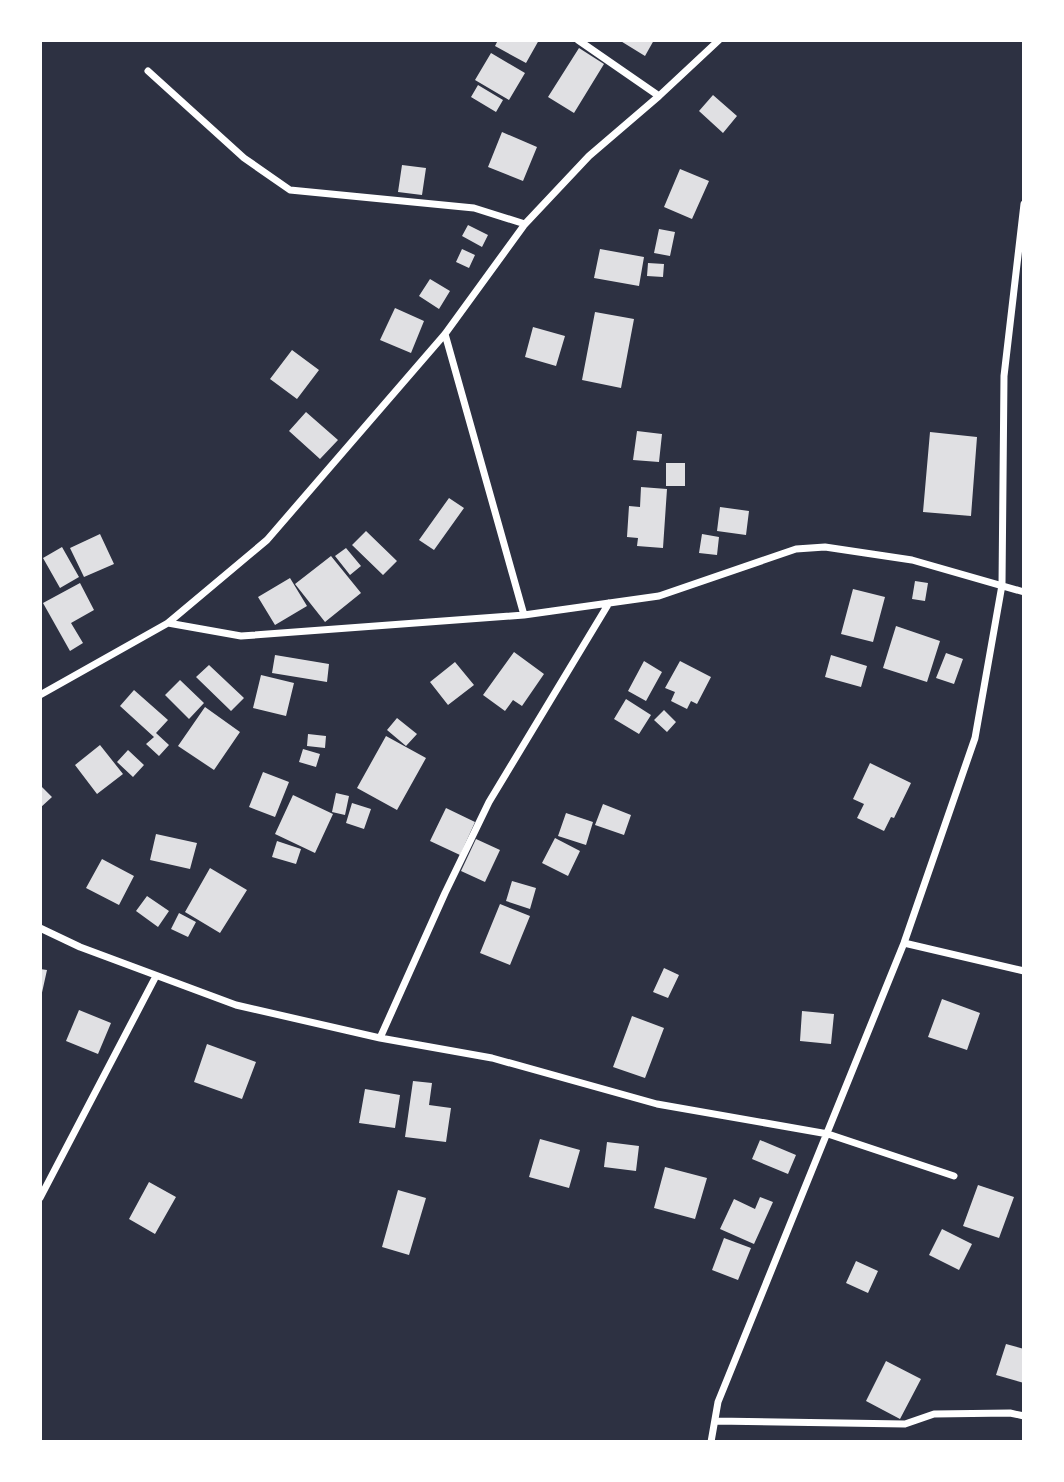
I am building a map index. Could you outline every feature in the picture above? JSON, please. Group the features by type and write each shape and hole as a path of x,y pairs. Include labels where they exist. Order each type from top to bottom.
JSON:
{"street":[{"path":"578,40 659,96"},
{"path":"40,695 168,623 267,540 444,334 525,223 590,156 719,40"},
{"path":"148,71 244,158 290,190 474,208 525,223"},
{"path":"711,1442 718,1402 904,943 975,738 1002,585 1004,376 1024,204"},
{"path":"444,334 524,615"},
{"path":"168,623 241,636 524,615 659,596 796,549 825,547 912,560 1024,592"},
{"path":"380,1038 445,892 489,802 609,603"},
{"path":"40,928 80,947 236,1005 380,1038 492,1058 657,1104 828,1134 954,1177"},
{"path":"904,943 1024,971"},
{"path":"40,1198 156,976"},
{"path":"715,1421 905,1424 934,1414 1010,1413 1024,1416"}],"building":[{"path":"498,40 539,40 526,63 495,46"},
{"path":"619,40 654,40 645,56"},
{"path":"579,48 604,64 574,113 548,97"},
{"path":"491,53 525,73 509,100 475,80"},
{"path":"478,85 503,100 496,112 471,97"},
{"path":"713,95 737,116 723,133 699,111"},
{"path":"502,132 537,147 523,181 488,167"},
{"path":"402,165 426,168 422,195 398,192"},
{"path":"680,169 709,181 692,219 664,207"},
{"path":"468,225 488,235 482,247 462,236"},
{"path":"659,229 675,232 670,256 654,253"},
{"path":"462,249 475,255 469,268 456,262"},
{"path":"600,249 644,257 639,286 594,278"},
{"path":"648,263 664,264 663,277 647,276"},
{"path":"430,279 450,291 439,309 419,296"},
{"path":"395,308 424,321 411,353 380,340"},
{"path":"595,312 634,319 621,388 582,380"},
{"path":"533,327 565,336 556,366 525,357"},
{"path":"292,350 319,370 297,399 270,379"},
{"path":"306,412 338,440 320,459 289,431"},
{"path":"637,431 662,434 659,462 633,460"},
{"path":"930,432 977,437 971,516 923,512"},
{"path":"666,463 685,463 685,486 666,486"},
{"path":"641,487 667,489 663,548 637,546 638,538 627,537 629,506 640,507"},
{"path":"449,498 464,508 434,550 419,540"},
{"path":"720,507 749,511 746,535 717,531"},
{"path":"366,531 397,561 383,575 352,545"},
{"path":"100,534 114,564 84,577 70,548"},
{"path":"702,534 719,537 717,555 699,553"},
{"path":"62,547 79,577 60,588 43,558"},
{"path":"346,548 361,566 350,575 335,556"},
{"path":"331,556 361,593 325,622 295,584"},
{"path":"290,578 307,606 275,625 258,597"},
{"path":"915,581 928,583 925,601 912,599"},
{"path":"80,583 94,610 71,623 83,643 70,651 43,603"},
{"path":"853,589 885,597 873,642 841,634"},
{"path":"896,626 940,641 927,682 883,668"},
{"path":"514,652 544,674 522,706 513,700 505,711 483,695"},
{"path":"946,653 963,659 954,684 936,678"},
{"path":"275,655 329,664 327,682 272,673"},
{"path":"831,655 867,666 861,687 825,677"},
{"path":"644,661 662,672 646,701 628,691"},
{"path":"680,661 711,677 697,704 691,701 687,709 671,701 675,692 665,688"},
{"path":"455,662 474,685 448,705 430,682"},
{"path":"209,665 244,698 231,711 196,677"},
{"path":"261,675 294,683 286,716 253,708"},
{"path":"180,680 204,703 189,719 165,695"},
{"path":"134,690 168,720 156,733 169,745 159,756 146,744 154,737 120,706"},
{"path":"626,699 651,715 639,734 614,719"},
{"path":"205,707 240,732 214,770 178,746"},
{"path":"664,710 676,722 667,732 654,720"},
{"path":"397,718 417,734 406,746 387,730"},
{"path":"308,734 326,736 325,748 307,746"},
{"path":"386,736 426,758 397,810 357,788"},
{"path":"100,745 123,774 97,794 75,765"},
{"path":"303,749 320,754 316,767 299,762"},
{"path":"128,750 144,765 133,777 117,762"},
{"path":"870,763 911,783 894,818 891,817 884,831 857,818 864,804 853,799"},
{"path":"263,772 289,782 275,817 249,807"},
{"path":"40,785 52,797 40,808"},
{"path":"336,793 349,796 345,815 332,812"},
{"path":"293,795 333,814 315,853 275,834"},
{"path":"352,803 371,809 364,829 346,823"},
{"path":"603,804 631,815 624,835 595,825"},
{"path":"446,808 475,822 460,855 430,841"},
{"path":"566,813 593,822 586,845 558,836"},
{"path":"156,834 197,843 190,869 150,860"},
{"path":"555,838 580,851 568,876 542,863"},
{"path":"476,839 500,850 485,882 461,871"},
{"path":"277,841 301,849 296,864 272,857"},
{"path":"102,859 134,876 119,905 86,888"},
{"path":"210,868 247,890 220,933 185,912"},
{"path":"512,881 536,888 530,909 506,901"},
{"path":"147,896 169,911 158,927 136,911"},
{"path":"500,904 530,916 510,965 480,953"},
{"path":"179,913 196,922 188,937 171,929"},
{"path":"664,968 679,975 668,998 653,992"},
{"path":"40,969 47,970 41,997 40,996"},
{"path":"942,999 980,1013 967,1050 928,1037"},
{"path":"79,1010 111,1023 98,1054 66,1041"},
{"path":"802,1011 834,1014 831,1044 800,1041"},
{"path":"632,1016 664,1028 645,1078 613,1067"},
{"path":"207,1044 256,1062 242,1099 194,1082"},
{"path":"413,1081 432,1083 429,1105 451,1108 446,1142 405,1137"},
{"path":"365,1089 400,1095 395,1128 359,1123"},
{"path":"540,1139 580,1150 569,1188 529,1177"},
{"path":"760,1140 796,1155 788,1174 752,1159"},
{"path":"607,1142 639,1146 636,1171 604,1167"},
{"path":"665,1167 707,1178 695,1219 654,1208"},
{"path":"149,1182 176,1197 155,1234 129,1219"},
{"path":"978,1185 1014,1197 999,1238 963,1226"},
{"path":"398,1190 426,1198 409,1255 382,1247"},
{"path":"760,1197 773,1202 754,1244 720,1229 734,1199 755,1209"},
{"path":"942,1229 972,1244 959,1270 929,1255"},
{"path":"724,1238 751,1248 738,1280 712,1270"},
{"path":"856,1261 878,1271 868,1293 846,1283"},
{"path":"1006,1344 1024,1349 1024,1383 996,1375"},
{"path":"886,1361 921,1379 900,1419 866,1401"}]}
